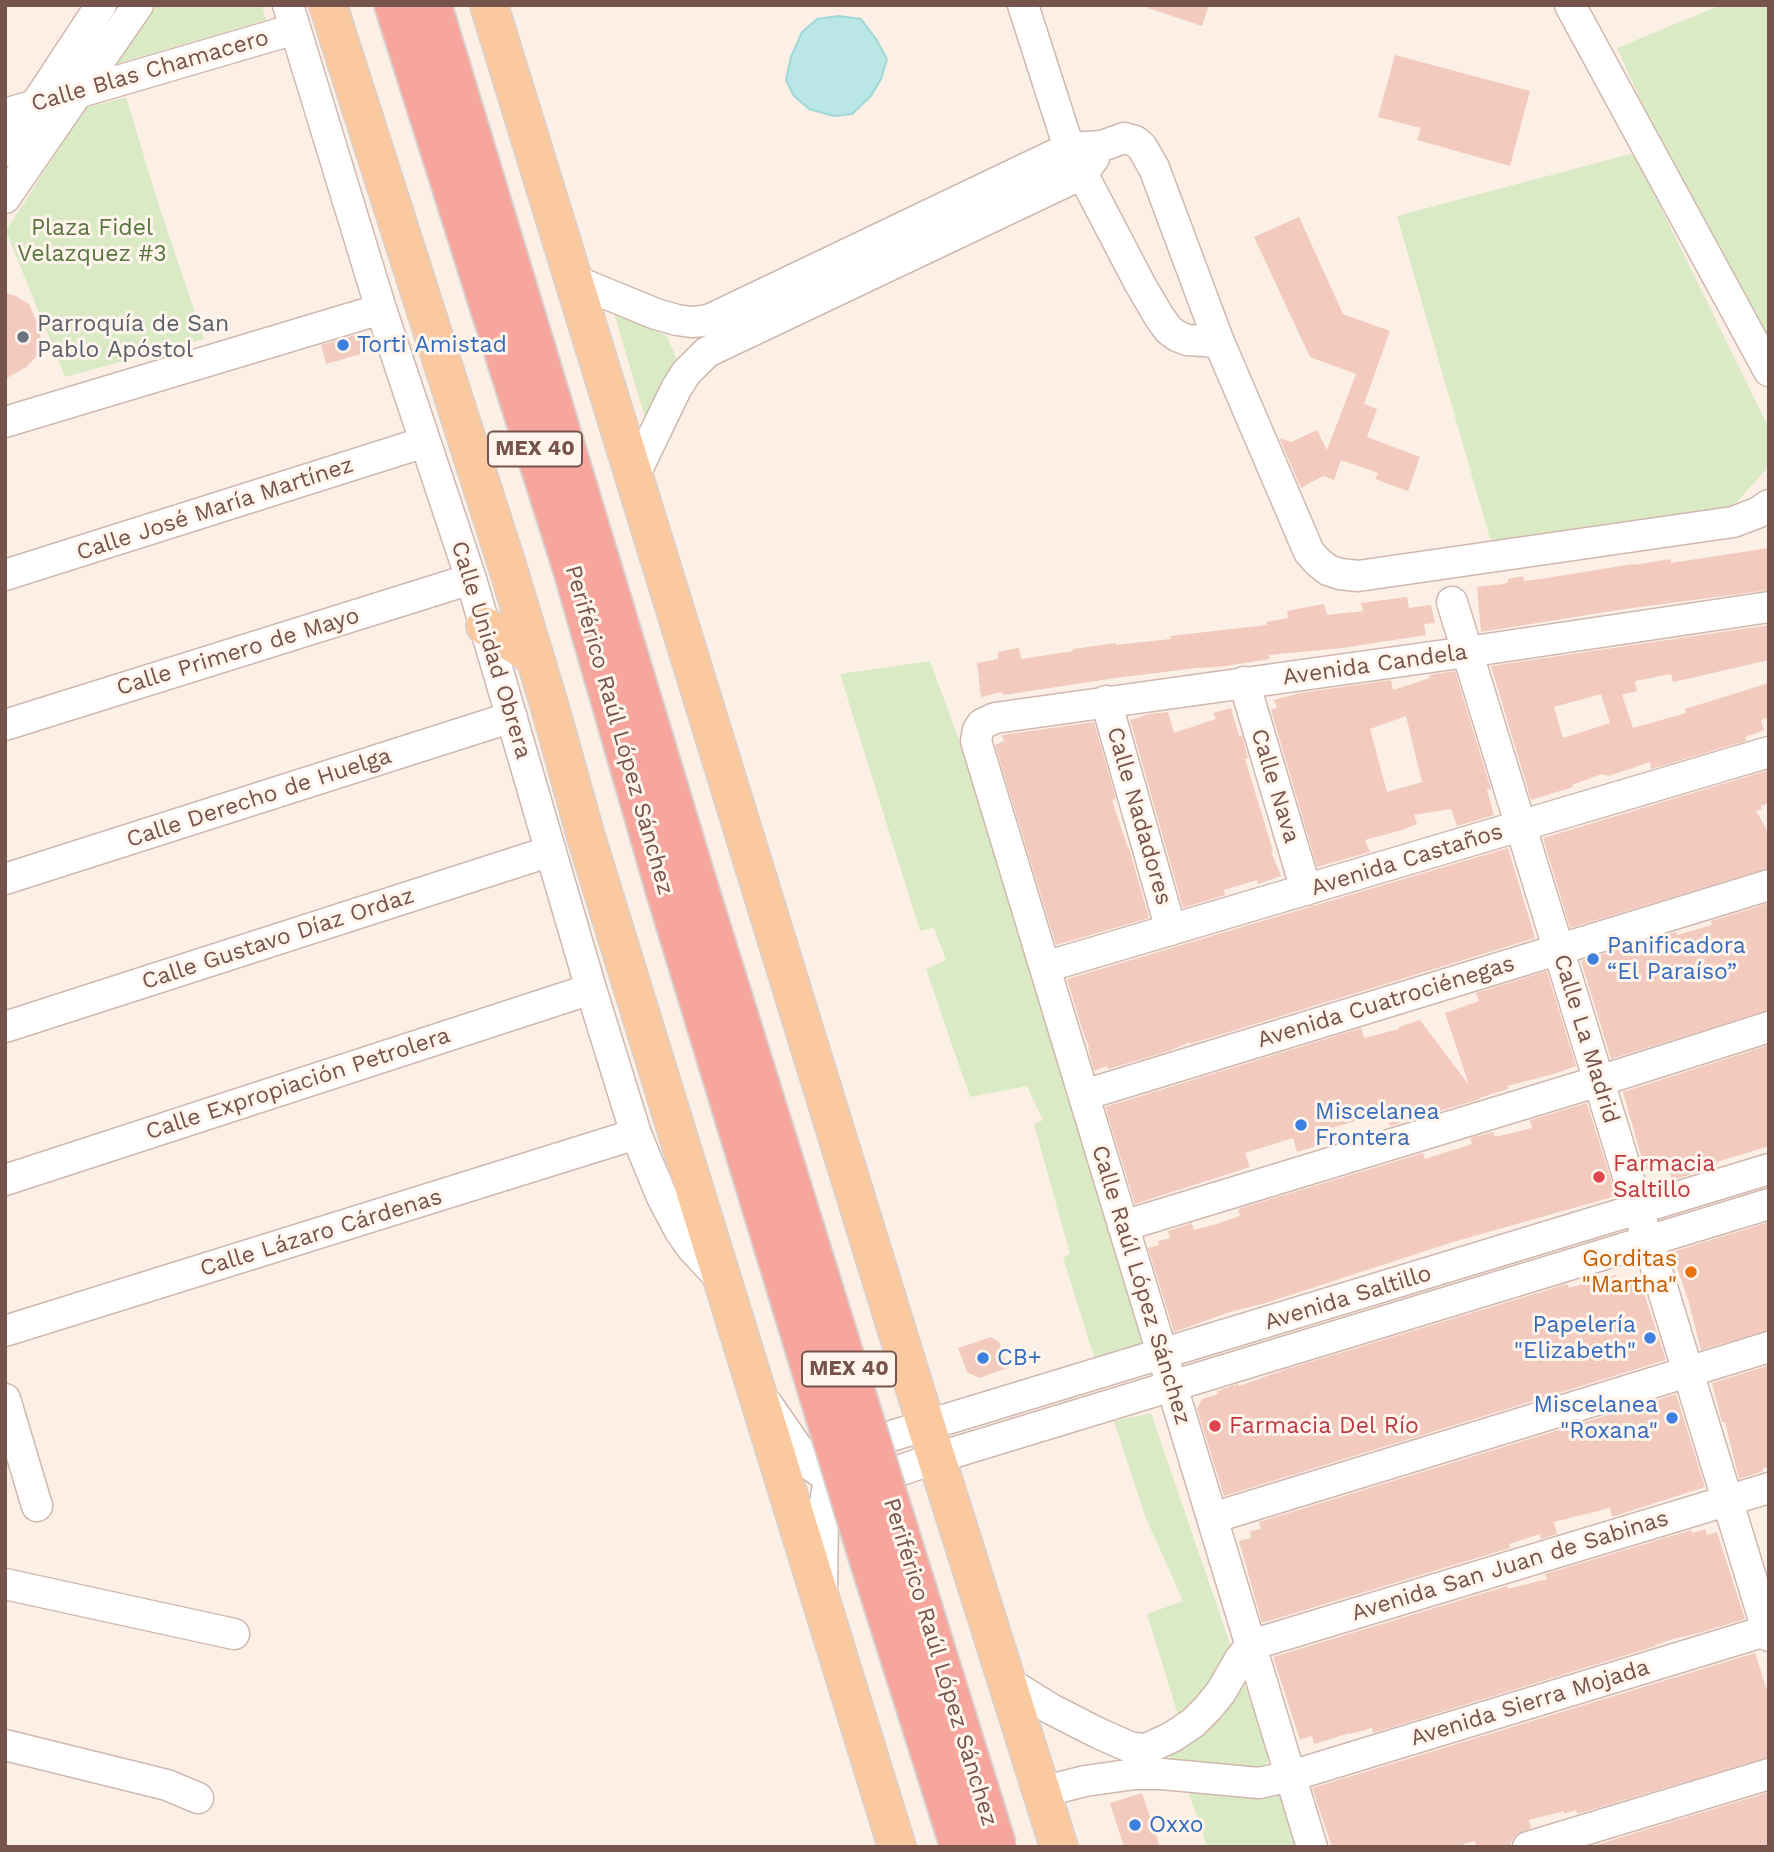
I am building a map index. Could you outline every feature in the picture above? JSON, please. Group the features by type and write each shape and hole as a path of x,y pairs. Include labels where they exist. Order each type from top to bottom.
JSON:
{"highway":[{"name":"Periférico Raúl López Sánchez","path":"394,5 572,566 684,894 997,1847"},
{"name":"Periférico Raúl López Sánchez","path":"432,5 684,894 866,1550 960,1847"}],"main road":[{"path":"328,5 535,657 587,840 897,1847"},
{"path":"489,5 931,1441 1059,1847"},
{"path":"485,626 535,657"}],"street":[{"path":"5,150 101,5"},
{"path":"5,198 138,5"},
{"path":"1023,5 1075,161 1140,284 1169,330 1177,336 1187,341 1219,342"},
{"path":"1570,5 1769,371"},
{"name":"Calle Blas Chamacero","path":"5,114 291,17"},
{"name":"Calle Unidad Obrera","path":"291,17 381,309 471,579 636,1134 662,1197 680,1231 700,1258 722,1280"},
{"path":"634,478 686,373 696,361 752,315 1102,146 1124,138 1135,141 1154,168 1219,342 1308,552 1328,570 1358,576 1732,522 1757,513 1769,505"},
{"path":"573,280 636,307 684,321 752,315"},
{"path":"5,422 381,309"},
{"name":"Calle José María Martínez","path":"5,575 425,442"},
{"name":"Calle Primero de Mayo","path":"5,725 471,579"},
{"name":"Calle La Madrid","path":"1452,602 1768,1633"},
{"name":"Avenida Candela","path":"982,724 995,718 1107,701 1769,607"},
{"name":"Calle Nava","path":"1244,682 1306,890"},
{"name":"Calle Nadadores","path":"1107,701 1171,930"},
{"name":"Calle Derecho de Huelga","path":"5,878 512,717"},
{"name":"Calle Raúl López Sánchez","path":"982,724 976,741 1312,1847"},
{"name":"Avenida Castaños","path":"1045,967 1769,752"},
{"name":"Calle Gustavo Díaz Ordaz","path":"5,1027 551,851"},
{"name":"Avenida Cuatrociénegas","path":"1084,1095 1769,885"},
{"name":"Calle Expropiación Petrolera","path":"5,1180 591,989"},
{"path":"1124,1226 1769,1027"},
{"name":"Calle Lázaro Cárdenas","path":"5,1331 636,1134"},
{"name":"Avenida Saltillo","path":"931,1441 1163,1354 1769,1169"},
{"name":"Avenida Saltillo","path":"931,1441 1172,1387 1769,1204"},
{"path":"1212,1518 1769,1347"},
{"path":"755,1385 808,1463 829,1478 823,1515 822,1602"},
{"path":"5,1399 37,1506"},
{"name":"Periférico Raúl López Sánchez","path":"829,1478 855,1486 931,1441"},
{"name":"Avenida San Juan de Sabinas","path":"1251,1645 1769,1488"},
{"path":"5,1584 233,1634"},
{"name":"Avenida Sierra Mojada","path":"1042,1792 1085,1780 1135,1774 1259,1783 1291,1776 1768,1633"},
{"path":"1006,1681 1051,1709 1098,1733 1132,1748 1146,1749 1193,1723 1221,1692 1251,1645"},
{"path":"5,1745 167,1785 198,1798"},
{"path":"1528,1847 1769,1774"}],"green space":[{"path":"156,5 262,5 266,20 116,64"},
{"path":"1721,5 1769,5 1769,383 1617,48"},
{"name":"Plaza Fidel Velazquez #3","path":"126,97 204,339 65,377 6,231 85,108"},
{"path":"1634,153 1769,428 1769,466 1728,512 1491,542 1397,216"},
{"path":"614,313 667,336 678,362 646,421"},
{"path":"930,661 984,808 1146,1343 1097,1367 1063,1257 1070,1254 1034,1124 1043,1120 1027,1086 970,1097 926,969 946,960 934,928 920,931 840,674"},
{"path":"1151,1413 1230,1644 1216,1682 1179,1718 1147,1614 1183,1601 1145,1516 1114,1421"},
{"path":"1241,1674 1270,1758 1265,1765 1261,1769 1172,1762 1168,1752"},
{"path":"1186,1785 1282,1788 1299,1847 1207,1847"}],"water":[{"path":"839,16 861,19 887,59 881,79 871,96 852,114 834,116 809,109 794,96 786,80 791,57 802,32 817,19"}],"building":[{"path":"1148,5 1209,5 1202,26 1148,8"},
{"path":"1395,55 1530,91 1510,166 1417,140 1421,128 1378,117"},
{"path":"1299,217 1343,314 1390,331 1364,404 1377,409 1367,437 1420,457 1408,491 1375,479 1378,473 1341,460 1334,480 1323,476 1301,488 1280,440 1281,438 1291,442 1317,430 1327,450 1356,374 1310,357 1254,237"},
{"name":"Parroquía de San Pablo Apóstol","path":"5,293 29,304 40,330 41,344 36,357 25,368 5,379"},
{"name":"Torti Amistad","path":"362,333 368,352 326,364 321,345"},
{"path":"1769,548 1769,590 1481,632 1477,587 1504,584 1508,579 1523,576 1524,581 1633,564 1671,559 1671,563"},
{"path":"1407,597 1409,608 1431,605 1435,623 1424,624 1426,635 1342,648 1269,655 1270,659 1219,667 1123,677 1003,695 1002,692 981,697 977,663 998,659 998,652 1019,648 1021,659 1116,643 1171,639 1170,636 1267,625 1267,622 1288,618 1287,611 1324,604 1327,615 1363,611 1361,603"},
{"path":"1769,625 1769,660 1673,682 1671,674 1635,681 1637,691 1622,695 1633,728 1686,713 1685,709 1769,683 1769,717 1761,720 1764,730 1745,737 1746,741 1651,769 1650,762 1609,776 1602,774 1572,785 1573,787 1531,800 1491,666","holes":["1601,694 1610,723 1563,738 1554,707"]},
{"path":"1455,671 1491,789 1487,790 1494,815 1457,826 1451,809 1414,815 1417,824 1365,840 1370,852 1317,867 1271,710 1277,707 1274,700 1300,693 1391,680 1393,690 1430,678 1429,675","holes":["1406,716 1422,782 1387,792 1370,729"]},
{"path":"1231,708 1239,736 1242,735 1248,758 1245,759 1273,851 1271,852 1281,876 1258,884 1257,880 1224,890 1225,895 1183,908 1130,720 1168,712 1174,733 1216,719 1213,713"},
{"path":"1094,722 1116,799 1112,800 1149,918 1056,945 995,745 1004,741 1002,735"},
{"path":"1769,770 1769,803 1756,811 1769,838 1769,868 1570,928 1543,838"},
{"path":"1508,848 1535,938 1190,1042 1169,1051 1094,1071 1067,979"},
{"path":"1769,903 1769,1010 1611,1059 1581,961 1676,932 1677,935 1712,925 1711,921"},
{"path":"1547,971 1576,1066 1507,1086 1508,1089 1480,1099 1390,1126 1385,1111 1316,1132 1320,1145 1297,1152 1293,1138 1245,1153 1250,1167 1135,1204 1105,1107 1361,1028 1364,1038 1399,1029 1420,1020 1469,1085 1445,1013 1479,1001 1476,993"},
{"path":"1769,1045 1769,1146 1717,1162 1718,1164 1699,1172 1672,1180 1667,1163 1645,1170 1623,1092"},
{"path":"1587,1103 1616,1196 1453,1242 1174,1332 1148,1248 1159,1245 1158,1241 1170,1238 1168,1231 1192,1223 1194,1230 1217,1224 1240,1216 1238,1209 1423,1153 1425,1159 1472,1144 1470,1138 1493,1132 1495,1137 1532,1128 1530,1120"},
{"path":"1769,1222 1769,1330 1701,1350 1672,1252"},
{"path":"1616,1275 1618,1282 1638,1275 1666,1360 1224,1496 1197,1409 1202,1399 1238,1384 1239,1386 1567,1284 1569,1288"},
{"name":"CB+","path":"991,1337 999,1342 1008,1368 979,1378 967,1372 958,1348"},
{"path":"1767,1366 1769,1467 1739,1479 1712,1383"},
{"path":"1676,1394 1705,1487 1612,1517 1610,1508 1554,1522 1557,1534 1541,1539 1540,1534 1509,1544 1510,1548 1262,1623 1239,1541 1251,1538 1250,1531 1261,1529 1259,1522"},
{"path":"1705,1529 1707,1535 1717,1532 1745,1619 1373,1733 1372,1728 1314,1744 1312,1736 1300,1740 1273,1657 1507,1586 1508,1589 1547,1579 1545,1574 1691,1530 1692,1533"},
{"path":"1755,1653 1769,1697 1769,1757 1577,1814 1576,1810 1564,1814 1564,1811 1529,1820 1531,1828 1516,1835 1511,1847 1476,1847 1475,1841 1454,1847 1332,1847 1312,1788"},
{"path":"1769,1792 1769,1847 1589,1847"},
{"name":"Oxxo","path":"1142,1793 1160,1847 1124,1847 1110,1803"}],"place":[{"name":"Parroquía de San Pablo Apóstol","path":"23,337"},
{"name":"Torti Amistad","path":"343,345"},
{"name":"Panificadora “El Paraíso”","path":"1593,959"},
{"name":"Miscelanea Frontera","path":"1301,1125"},
{"name":"Farmacia Saltillo","path":"1599,1177"},
{"name":"Gorditas \"Martha\"","path":"1691,1272"},
{"name":"Papelería \"Elizabeth\"","path":"1650,1338"},
{"name":"CB+","path":"983,1358"},
{"name":"Miscelanea \"Roxana\"","path":"1672,1418"},
{"name":"Farmacia Del Río","path":"1215,1426"},
{"name":"Oxxo","path":"1135,1825"}]}
